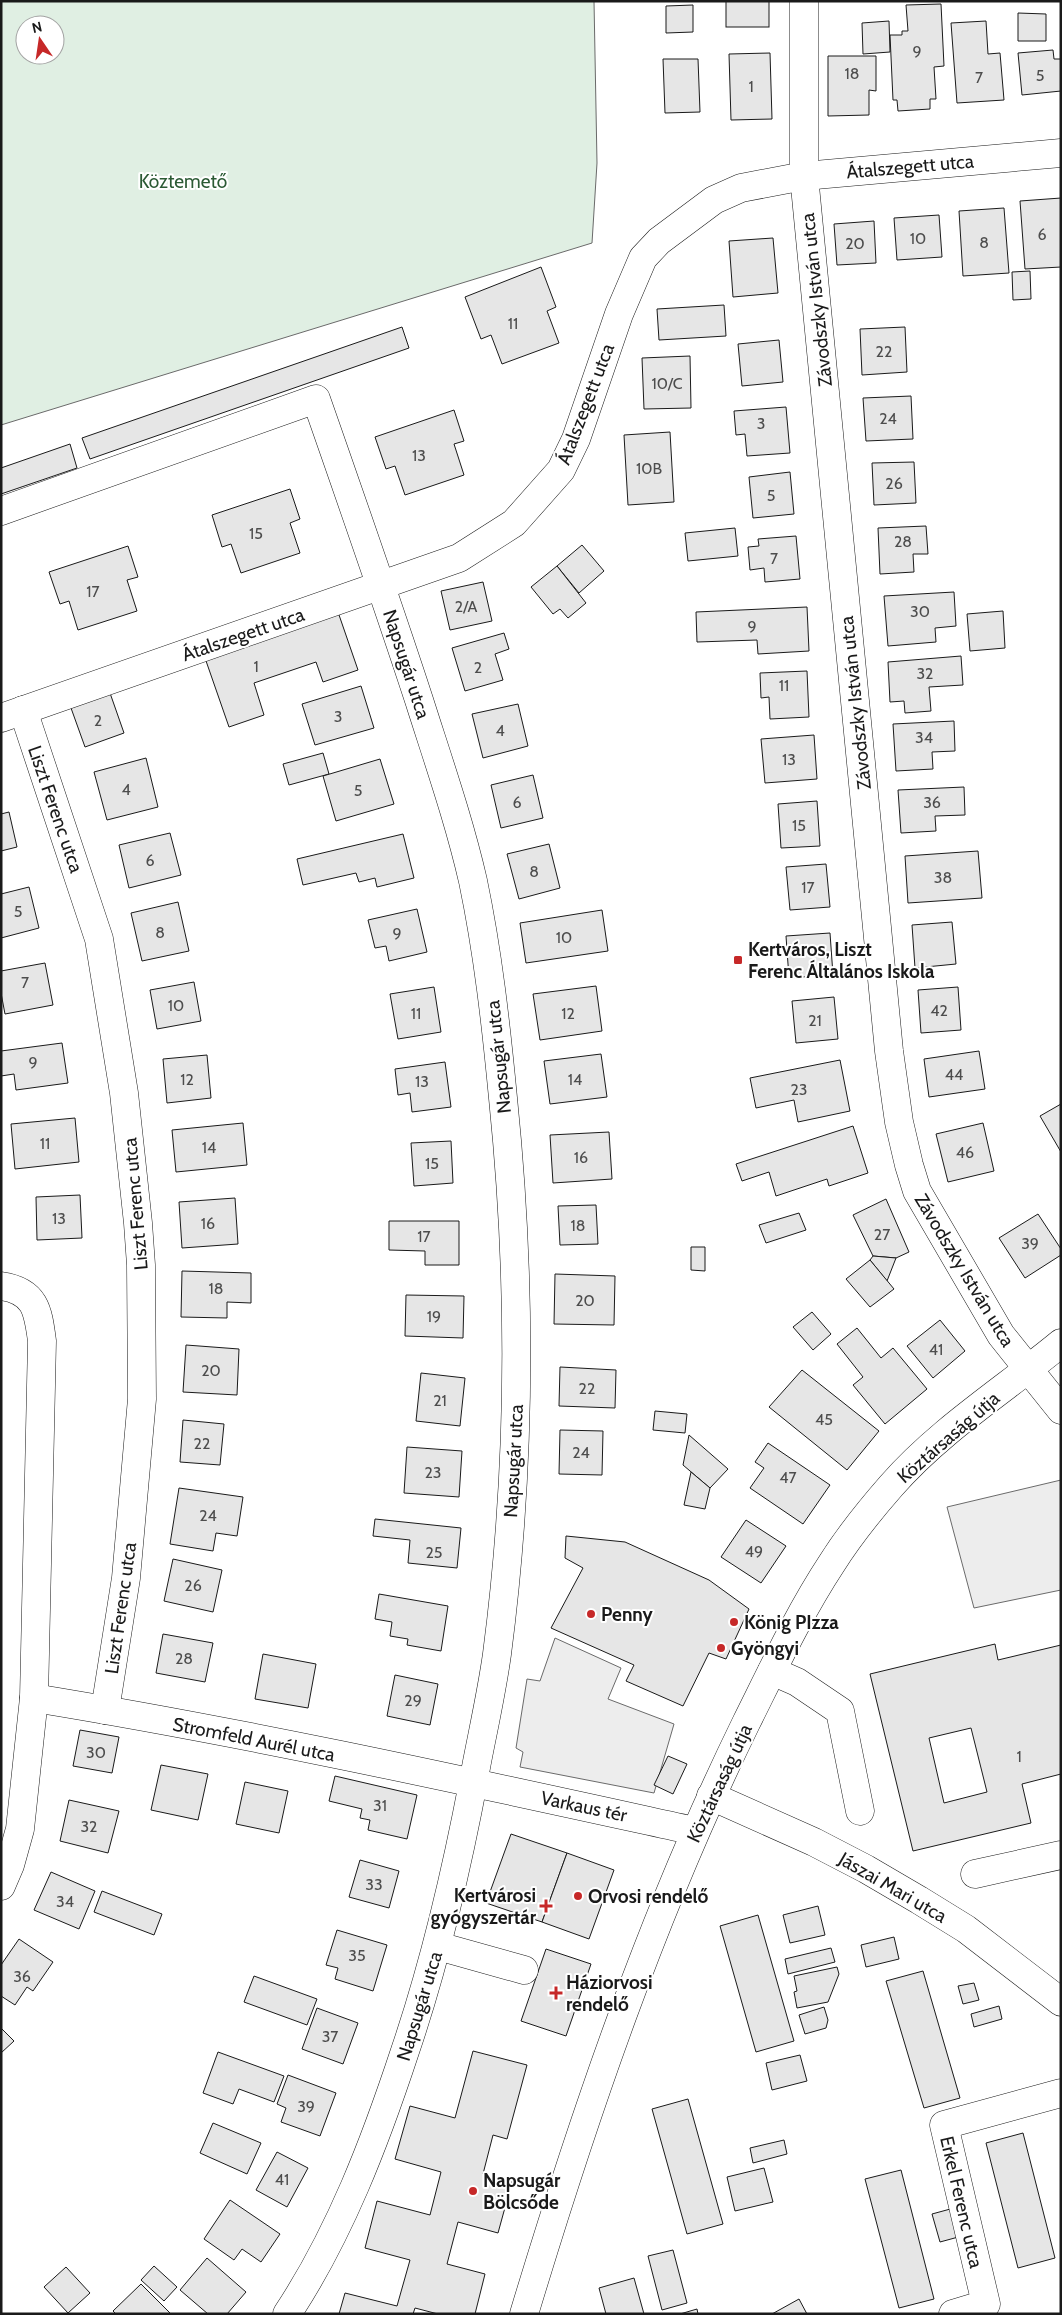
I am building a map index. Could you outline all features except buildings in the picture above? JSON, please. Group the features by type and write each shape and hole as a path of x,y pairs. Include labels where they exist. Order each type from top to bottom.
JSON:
{"street":[{"name":"Závodszky István utca","path":"804,1 804,176 888,1041 899,1122 908,1166 917,1191 1000,1335 1061,1410"},
{"name":"Átalszegett utca","path":"12,714 459,558 514,523 562,470 576,439 633,279 643,258 659,241 714,200 741,188 804,176 1061,153"},
{"name":"Napsugár utca","path":"1,511 316,399 382,586 460,828 473,882 490,977 511,1181 517,1328 514,1449 509,1527 496,1656 470,1808 438,1946 414,2026 373,2142 315,2270 287,2314"},
{"name":"Liszt Ferenc utca","path":"12,714 99,939 124,1093 138,1223 141,1265 142,1398 126,1578 105,1710"},
{"path":"1,1286 24,1293 33,1301 39,1317 42,1341 34,1698 20,1829 10,1865 1,1886"},
{"name":"Köztársaság útja","path":"524,2314 556,2206 633,1983 695,1831 772,1671 833,1561 893,1484 930,1447 961,1420 1029,1370 1061,1343"},
{"path":"772,1671 797,1682 840,1711 860,1811"},
{"name":"Stromfeld Aurél utca","path":"34,1698 105,1710 474,1782"},
{"name":"Varkaus tér","path":"474,1782 695,1831"},
{"name":"Jászai Mari utca","path":"711,1796 814,1842 920,1900 966,1929 1061,2002"},
{"path":"975,1874 1061,1855"},
{"path":"438,1946 524,1970"},
{"name":"Erkel Ferenc utca","path":"953,2314 986,2304 944,2125 1061,2093"}],"green space":[{"name":"Köztemető","path":"1,1 594,1 597,163 592,243 1,425"}],"shaded area":[{"path":"1061,1480 1061,1590 974,1608 947,1507"},
{"path":"555,1638 621,1668 608,1699 674,1724 654,1793 520,1767 523,1752 516,1748 527,1679 540,1681"}],"place":[{"name":"Kertváros, Liszt Ferenc Általános Iskola","path":"738,960"},
{"name":"Penny","path":"591,1614"},
{"name":"König PIzza","path":"734,1622"},
{"name":"Gyöngyi","path":"721,1648"},
{"name":"Orvosi rendelő","path":"578,1896"},
{"name":"Kertvárosi gyógyszertár","path":"546,1906"},
{"name":"Háziorvosi rendelő","path":"556,1993"},
{"name":"Napsugár Bölcsőde","path":"473,2191"}]}
